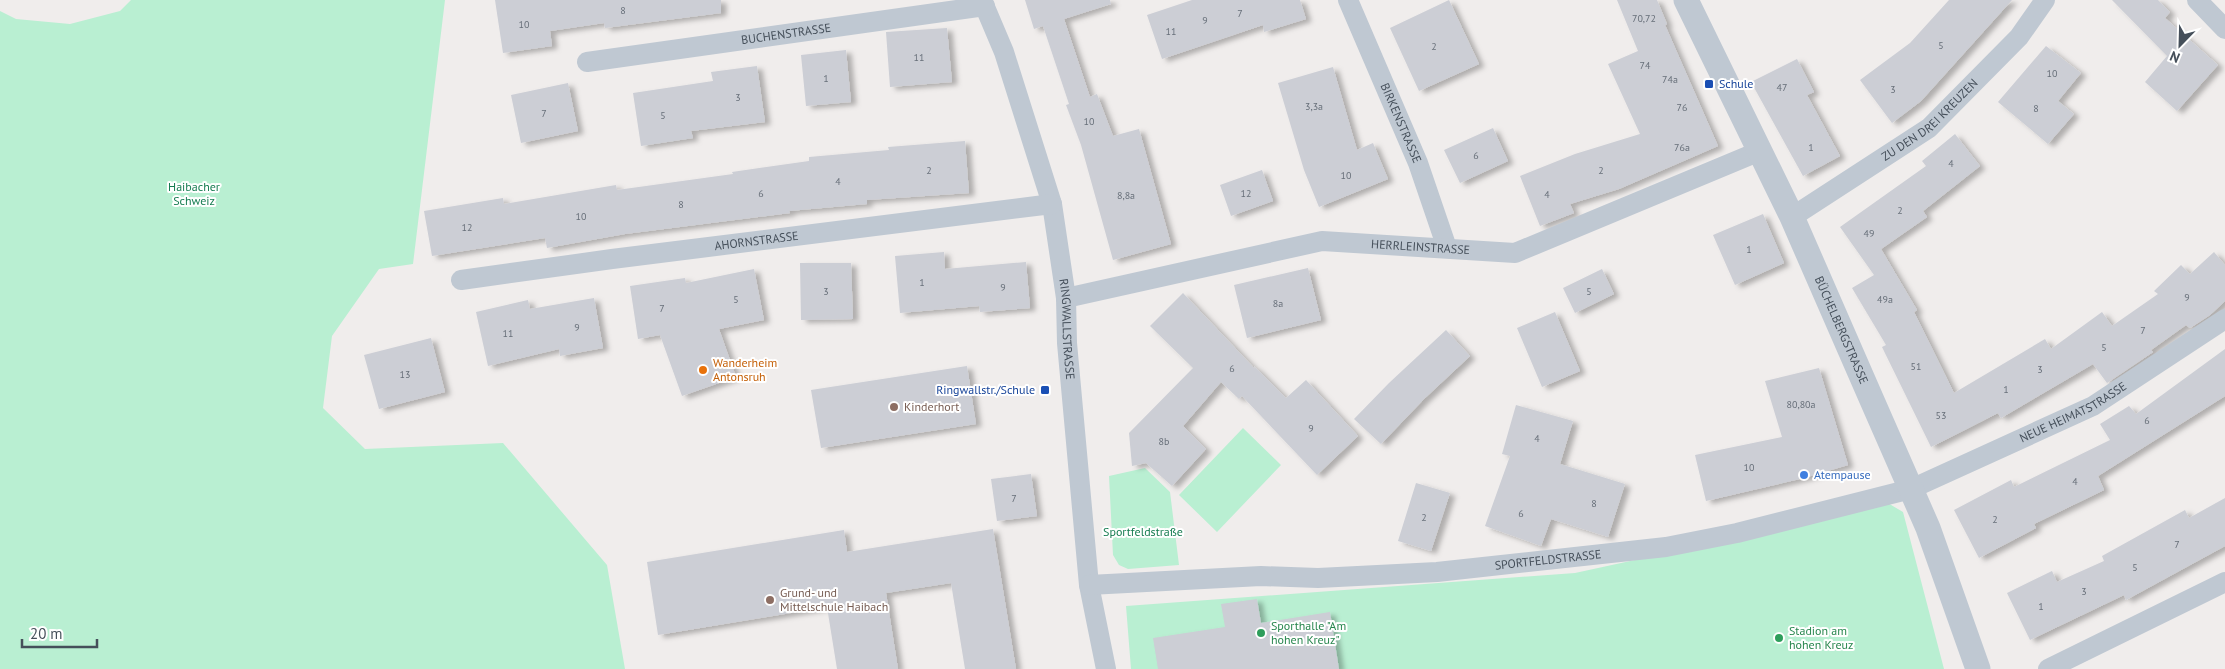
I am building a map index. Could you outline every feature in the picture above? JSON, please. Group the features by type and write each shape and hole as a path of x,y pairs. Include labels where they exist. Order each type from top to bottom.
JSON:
{"street":[{"name":"BIRKENSTRASSE","path":"1348,0 1418,163 1447,248"},
{"name":"BÜCHELBERGSTRASSE","path":"1686,0 1792,217 1911,489 1928,528 1978,669"},
{"name":"ZU DEN DREI KREUZEN","path":"1792,217 1928,128 2019,37 2045,0"},
{"path":"2197,0 2225,29"},
{"name":"BUCHENSTRASSE","path":"587,62 983,3"},
{"name":"RINGWALLSTRASSE","path":"983,3 1004,52 1052,204 1066,298 1068,352 1089,585 1106,669"},
{"name":"HERRLEINSTRASSE","path":"1066,298 1322,241 1515,253 1760,151"},
{"name":"AHORNSTRASSE","path":"461,280 612,259 1052,204"},
{"name":"NEUE HEIMATSTRASSE","path":"1911,489 2093,406 2225,319"},
{"name":"SPORTFELDSTRASSE","path":"1089,585 1261,576 1318,578 1437,572 1666,547 1737,533 1911,489"},
{"path":"2048,669 2225,582"}],"green space":[{"name":"Haibacher Schweiz","path":"131,0 445,0 413,264 379,269 332,336 323,408 365,449 503,443 607,565 625,669 0,669 0,11 16,19 70,24 120,11"},
{"path":"1243,428 1281,465 1217,532 1179,495"},
{"name":"Sportfeldstraße","path":"1145,468 1170,492 1179,565 1128,569 1119,565 1113,555 1109,476"},
{"path":"1886,502 1903,512 1944,669 1131,669 1126,606 1575,573 1814,521"}],"building":[{"path":"495,0 721,0 721,13 605,28 604,23 550,31 552,46 503,53"},
{"path":"1025,0 1110,0 1111,4 1064,19 1090,97 1097,94 1113,136 1139,129 1171,244 1113,260 1081,145 1066,105 1069,104 1043,26 1034,29"},
{"path":"1192,0 1300,0 1306,19 1264,32 1263,25 1162,59 1147,15"},
{"path":"1449,0 1479,64 1419,91 1390,28"},
{"path":"1617,0 1657,0 1667,24 1665,25 1718,146 1619,189 1570,204 1574,213 1540,226 1520,176 1575,154 1640,134 1608,64 1638,51"},
{"path":"1949,0 2012,0 1921,101 1892,123 1860,80 1910,43"},
{"path":"2112,0 2158,0 2170,12 2165,18 2218,65 2177,111 2145,82 2167,56"},
{"path":"947,28 952,82 890,87 886,32"},
{"path":"2046,46 2081,73 2058,101 2074,114 2048,144 1998,102"},
{"path":"846,50 851,102 806,106 801,55"},
{"path":"1797,59 1814,92 1807,95 1840,156 1803,176 1751,82"},
{"path":"757,66 765,122 691,131 693,138 641,146 633,93 713,81 711,72"},
{"path":"1333,67 1357,150 1373,143 1388,179 1319,207 1304,170 1278,83"},
{"path":"568,83 578,131 521,143 511,95"},
{"path":"1493,128 1508,161 1460,183 1444,150"},
{"path":"1955,134 1980,166 1923,211 1927,217 1881,249 1917,310 1914,312 1954,393 2045,339 2051,349 2102,312 2112,326 2158,294 2154,291 2181,265 2190,274 2214,252 2225,265 2225,301 2210,315 2190,328 2186,325 2151,350 2153,352 2107,383 2093,364 2001,418 1998,413 1931,447 1882,347 1886,345 1852,288 1874,275 1840,227 1926,166 1922,161"},
{"path":"965,141 969,193 867,200 867,204 789,211 790,213 625,234 547,248 545,238 432,256 424,211 503,198 504,204 616,185 617,190 733,174 732,172 809,161 809,157 889,150 888,147"},
{"path":"1262,170 1273,201 1231,216 1220,185"},
{"path":"1763,214 1784,263 1735,285 1713,235"},
{"path":"944,252 945,269 1026,262 1030,308 980,312 979,306 900,313 895,256"},
{"path":"800,263 851,263 853,319 801,320"},
{"path":"1308,268 1321,320 1247,338 1234,285"},
{"path":"754,269 764,320 719,329 736,377 682,396 660,335 638,339 630,286 685,278 686,283"},
{"path":"1602,269 1614,294 1575,313 1563,288"},
{"path":"1183,293 1255,369 1254,366 1286,398 1306,380 1358,436 1317,475 1242,396 1239,399 1221,382 1183,426 1206,449 1172,486 1146,463 1132,466 1129,433 1193,368 1150,326"},
{"path":"594,298 603,348 560,356 559,349 488,366 476,312 528,300 530,309"},
{"path":"1555,312 1580,371 1542,387 1517,328"},
{"path":"1446,330 1470,356 1424,399 1381,444 1354,419 1389,383"},
{"path":"431,338 445,392 379,409 364,355"},
{"path":"2225,349 2225,396 2098,476 2104,490 2034,524 2036,528 1979,558 1954,510 2011,480 2014,487 2110,440 2100,424 2129,406 2136,414"},
{"name":"Kinderhort","path":"967,366 976,424 821,448 811,390"},
{"path":"1819,368 1848,465 1804,478 1706,501 1695,455 1782,437 1765,381"},
{"path":"1516,405 1573,421 1560,464 1625,484 1608,537 1551,519 1541,546 1485,526 1510,456 1502,454"},
{"path":"1031,474 1037,516 997,521 991,479"},
{"path":"1416,483 1450,493 1431,551 1398,541"},
{"path":"2225,498 2225,546 2126,600 2124,595 2030,640 2007,593 2052,571 2057,582 2104,561 2102,556 2185,510 2189,518"},
{"name":"Grund- und Mittelschule Haibach","path":"993,529 1016,669 965,669 951,583 886,593 898,669 837,669 827,607 658,635 647,562 844,530 847,552"},
{"name":"Sporthalle \"Am hohen Kreuz\"","path":"1257,599 1261,623 1330,612 1339,669 1158,669 1153,638 1225,627 1221,604"}],"place":[{"name":"Schule","path":"1709,84"},
{"name":"Wanderheim Antonsruh","path":"703,370"},
{"name":"Ringwallstr./Schule","path":"1045,390"},
{"name":"Kinderhort","path":"894,407"},
{"name":"Atempause","path":"1804,475"},
{"name":"Grund- und Mittelschule Haibach","path":"770,600"},
{"name":"Sporthalle \"Am hohen Kreuz\"","path":"1261,633"},
{"name":"Stadion am hohen Kreuz","path":"1779,638"}]}
